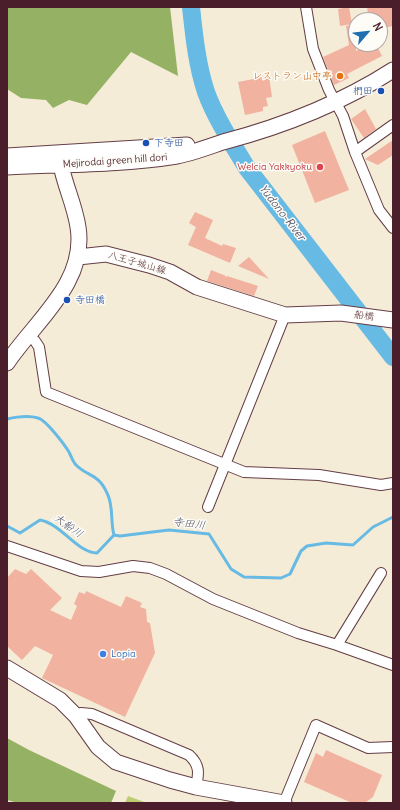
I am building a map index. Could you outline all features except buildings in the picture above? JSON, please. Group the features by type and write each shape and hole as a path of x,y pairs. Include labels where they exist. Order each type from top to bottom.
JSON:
{"street":[{"path":"306,7 313,49 343,116 355,152 379,210 393,228"},
{"name":"Mejirodai green hill dori","path":"7,156 60,159 156,159 178,156 246,137 293,121 336,102 393,70"},
{"path":"355,152 393,125"},
{"path":"7,363 63,290 75,269 78,257 77,222 60,159"},
{"name":"Mejirodai green hill dori","path":"7,167 60,159"},
{"name":"八王子城山線","path":"78,257 106,254 149,265 170,272 197,287 285,315 341,313"},
{"name":"船橋","path":"341,313 390,320"},
{"path":"208,507 285,315"},
{"path":"28,335 36,341 39,347 46,392 244,472 319,475 381,485 393,483"},
{"path":"7,546 81,570 98,572 133,566 150,568 241,610 298,634 337,645 393,665"},
{"path":"337,645 381,573"},
{"path":"7,668 60,700 76,716 98,747 116,762 196,787 284,803 316,725 368,748 393,747"},
{"path":"76,716 81,713 92,714 189,754 198,765 199,771 196,787"}],"green space":[{"path":"7,7 170,7 178,76 131,52 87,105 69,100 53,108 46,100 21,98 7,89"},
{"path":"7,738 116,791 111,803 18,803 7,800"},
{"path":"128,796 147,803 125,803"}],"waterway":[{"name":"Yudono-River","path":"191,7 196,50 203,82 214,111 225,131 247,168 393,357"},
{"name":"寺田川","path":"7,419 34,417 41,420 67,448 76,465 100,482 109,498 114,535 120,536 169,530 209,534 231,569 244,577 281,578 290,574 301,551 307,546 326,543 353,545 373,527 393,517"},
{"name":"大船川","path":"7,526 20,533 40,520 55,527 82,548 97,553 114,535"}],"place":[{"name":"レストラン山中亭","path":"340,76"},
{"name":"椚田","path":"381,91"},
{"name":"下寺田","path":"146,143"},
{"name":"Welcia Yakkyoku","path":"320,167"},
{"name":"寺田橋","path":"67,300"},
{"name":"Lopia","path":"103,654"}]}
